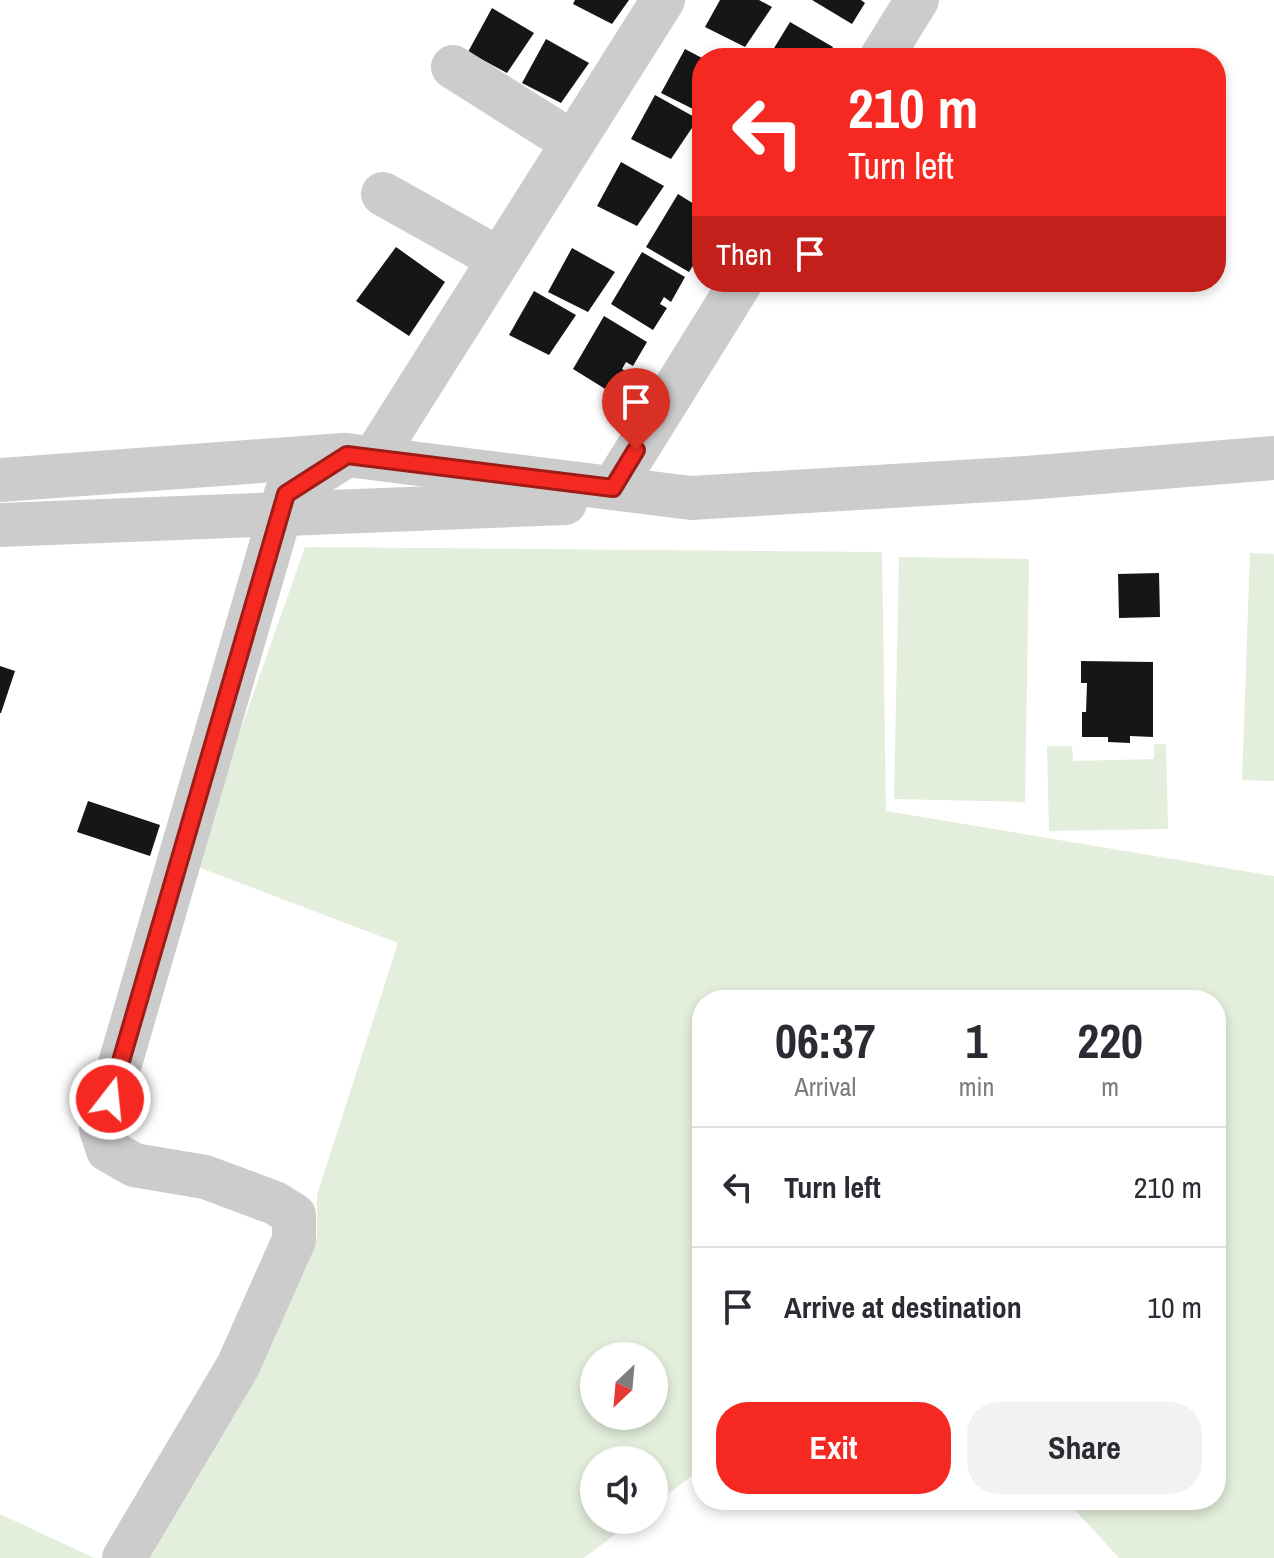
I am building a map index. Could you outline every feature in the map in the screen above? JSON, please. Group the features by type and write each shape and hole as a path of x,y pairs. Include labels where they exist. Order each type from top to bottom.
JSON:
{"street":[{"path":"124,1558 238,1366 294,1240 294,1215 275,1203 205,1177 134,1165 108,1150 101,1129 286,494 361,456 499,259 663,0"},
{"path":"887,48 917,0"},
{"path":"453,67 572,142"},
{"path":"383,194 499,259"},
{"path":"613,488 735,292"},
{"path":"361,456 691,498"},
{"path":"0,480 361,456 691,498"},
{"path":"0,525 691,498 1026,478 1274,458"}],"green space":[{"path":"305,547 882,552 886,811 1274,876 1274,1558 1119,1558 1075,1510 1226,1510 1226,990 692,990 692,1476 668,1494 668,1446 580,1446 580,1534 616,1534 584,1558 141,1558 317,1237 317,1195 398,943 193,865"},
{"path":"1250,553 1274,554 1274,781 1242,780"},
{"path":"899,557 1029,559 1025,802 894,799"},
{"path":"1154,744 1166,744 1168,829 1049,831 1047,746 1072,746 1073,761 1154,759"},
{"path":"0,1514 94,1558 0,1558"}],"building":[{"path":"575,0 629,0 612,24 573,4"},
{"path":"720,0 759,0 772,7 745,47 705,27"},
{"path":"812,0 861,0 865,3 852,24"},
{"path":"492,8 534,33 507,73 468,52"},
{"path":"790,22 833,47 832,48 774,48"},
{"path":"546,39 589,63 561,103 522,83"},
{"path":"685,49 692,53 692,108 661,93"},
{"path":"655,95 692,116 692,128 671,159 631,139"},
{"path":"621,162 664,186 637,226 597,206"},
{"path":"678,194 692,203 692,267 689,272 646,247"},
{"path":"396,247 445,282 409,336 356,301"},
{"path":"572,248 615,272 588,312 548,292"},
{"path":"642,252 685,277 671,302 664,297 660,304 667,308 653,330 611,304"},
{"path":"534,291 576,315 549,355 509,335"},
{"path":"604,316 647,342 633,366 626,362 622,369 629,373 615,395 573,369"},
{"path":"1159,573 1160,617 1119,618 1118,574"},
{"path":"1081,661 1153,662 1153,737 1130,736 1130,743 1108,742 1108,737 1082,737 1087,683 1081,683"},
{"path":"0,666 15,671 1,713 0,713"},
{"path":"88,801 160,825 150,856 77,832"}],"route":[{"path":"110,1099 286,494 347,455 613,488 636,450"}]}
